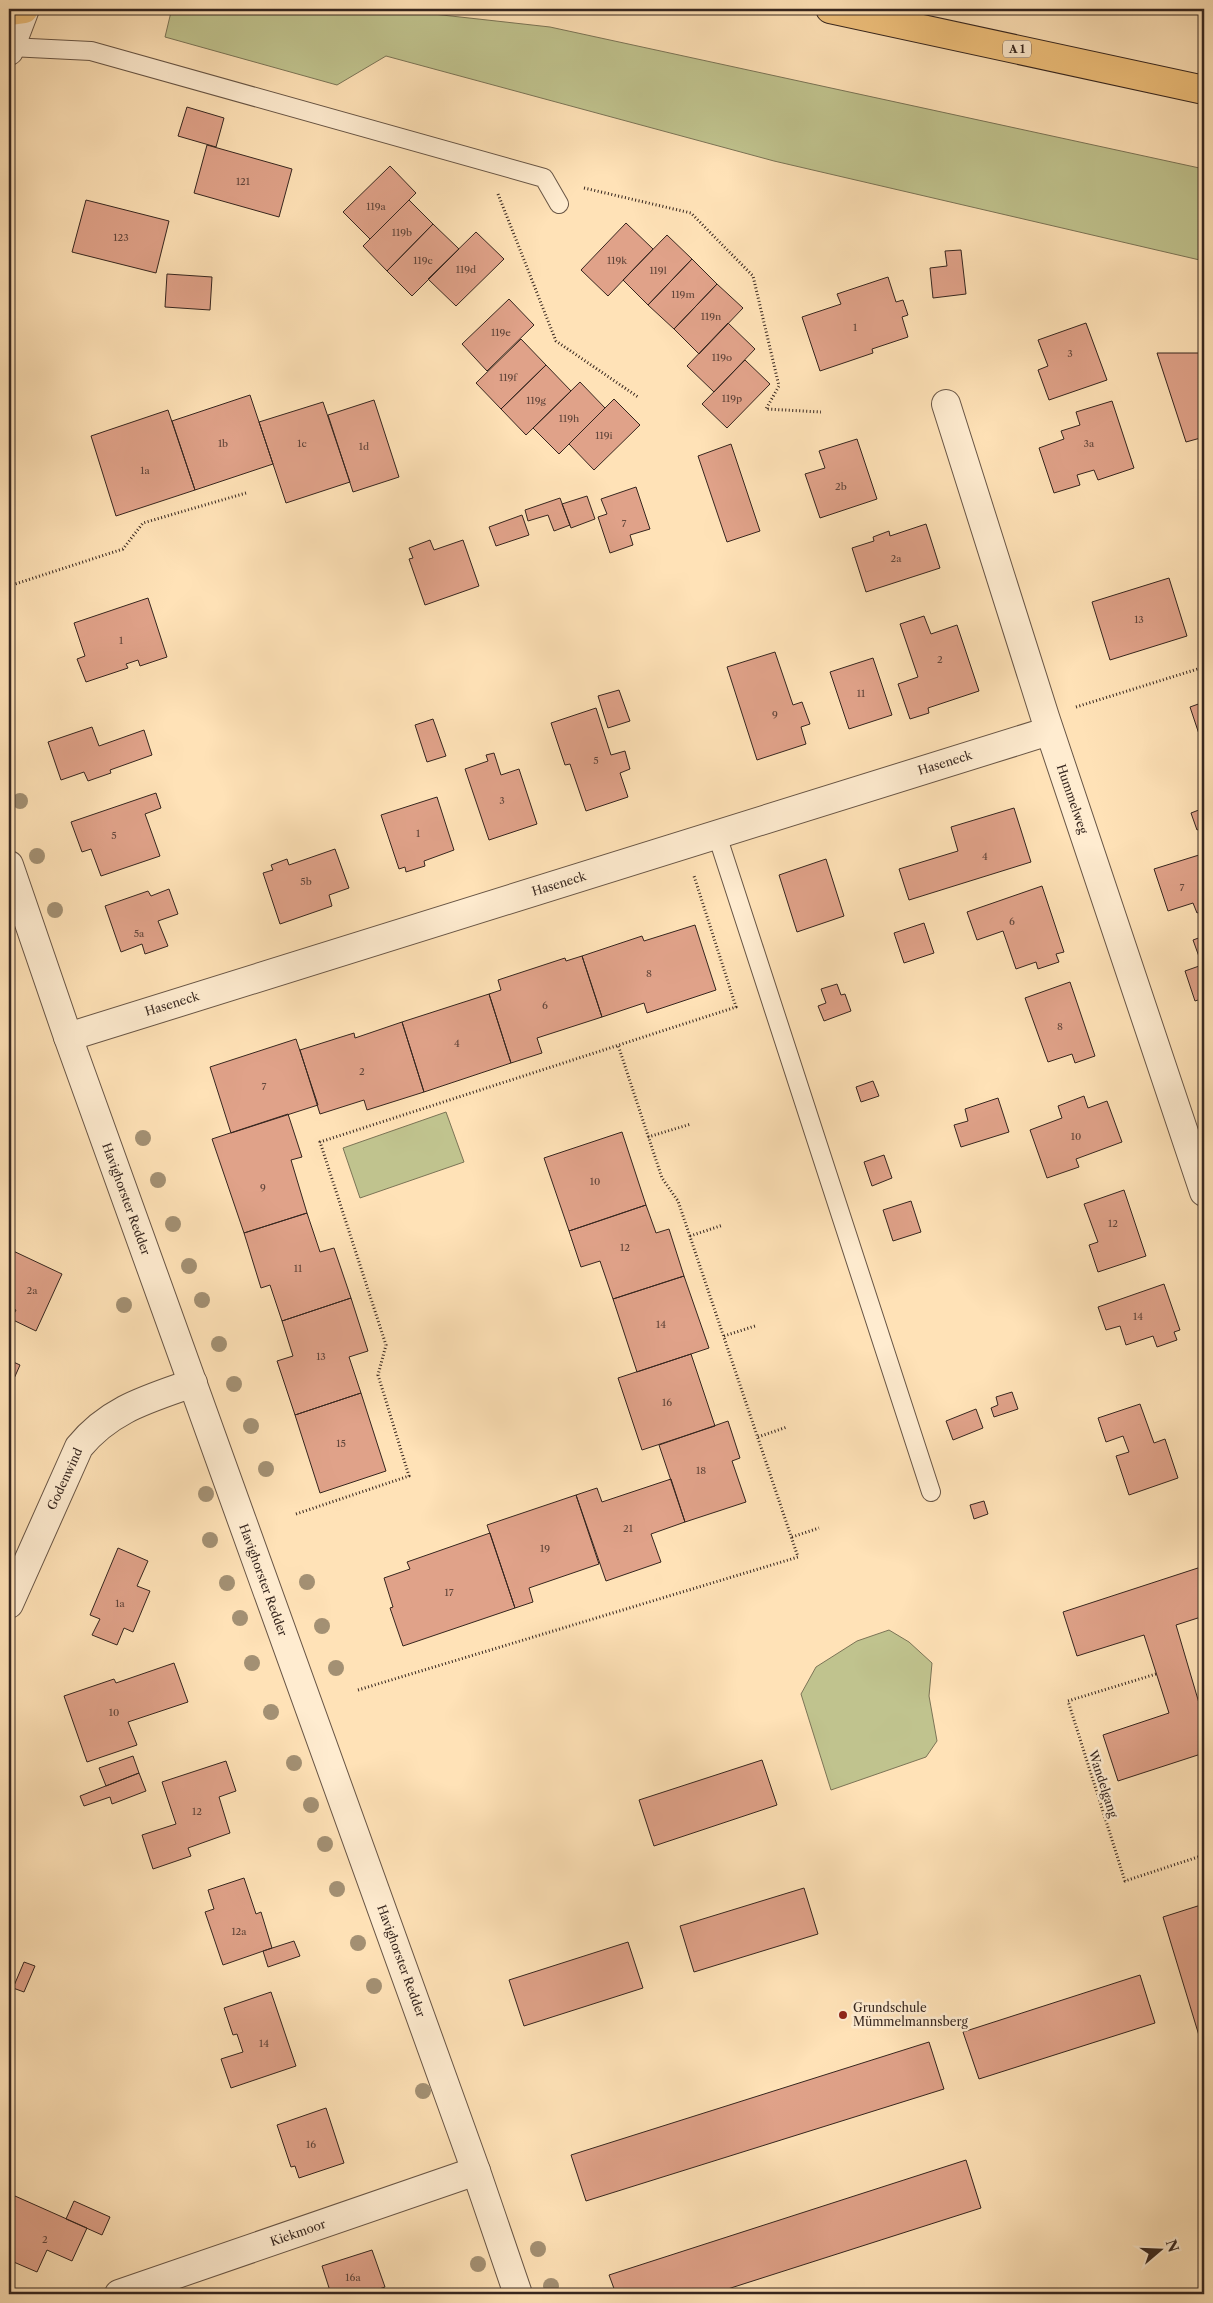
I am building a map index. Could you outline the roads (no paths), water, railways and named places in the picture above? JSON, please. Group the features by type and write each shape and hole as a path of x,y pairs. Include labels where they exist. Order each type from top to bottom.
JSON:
{"highway":[{"path":"9,11 24,9"},
{"name":"A 1","path":"830,9 1204,90"}],"street":[{"path":"10,49 24,9"},
{"name":"Hummelweg","path":"946,404 1047,724 1204,1192"},
{"name":"Haseneck","path":"68,1037 684,845 1047,724"},
{"name":"Havighorster Redder","path":"9,865 68,1037 476,2172 518,2294"},
{"name":"Godenwind","path":"9,1604 79,1447 90,1433 109,1417 134,1404 193,1384"},
{"name":"Kiekmoor","path":"119,2294 476,2172"}],"lane":[{"path":"10,49 91,51 544,178 559,204"},
{"path":"717,834 931,1492"}],"place":[{"name":"Grundschule Mümmelmannsberg","path":"843,2015"}]}
